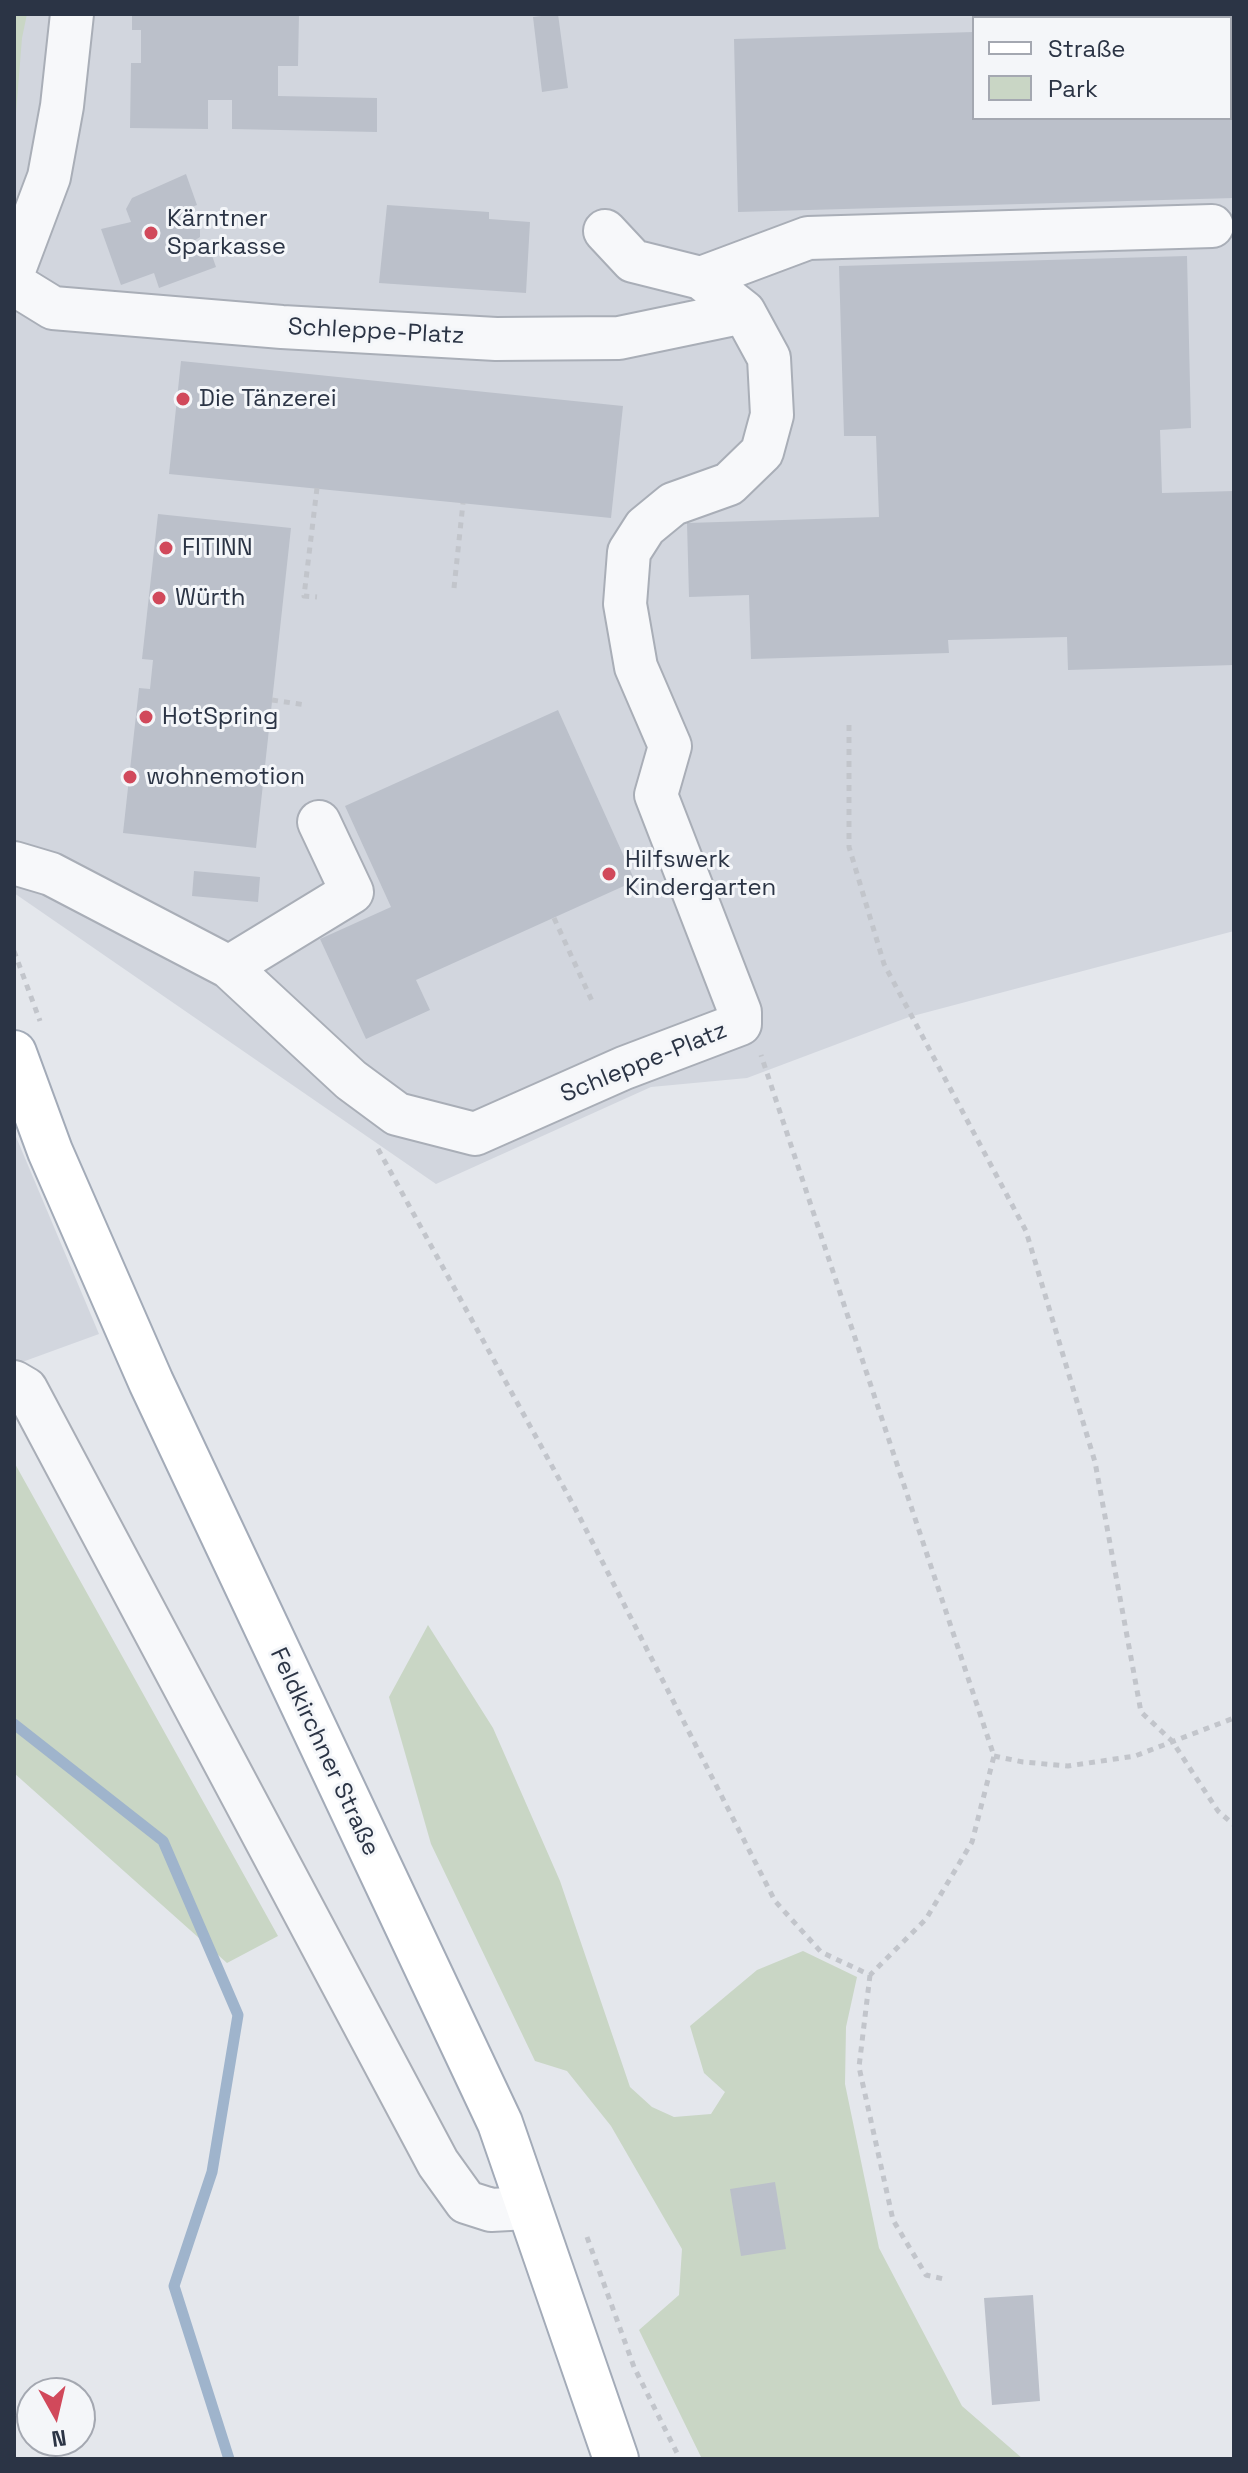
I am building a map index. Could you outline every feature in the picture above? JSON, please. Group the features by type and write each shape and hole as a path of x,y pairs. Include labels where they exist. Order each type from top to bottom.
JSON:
{"main road":[{"name":"Feldkirchner Straße","path":"14,1053 50,1151 151,1382 500,2123 616,2459"}],"lane":[{"path":"14,270 49,177 62,106 72,14"},
{"path":"701,278 808,238 1212,226"},
{"name":"Schleppe-Platz","path":"14,863 51,874 229,967 351,1080 397,1114 475,1134 624,1068 740,1024 740,1012 656,795 670,746 636,667 625,604 629,552 645,527 673,504 729,484 762,452 772,415 769,358 744,312 701,278 633,261 605,231"},
{"name":"Schleppe-Platz","path":"14,284 53,308 282,327 496,339 619,338 744,312"},
{"path":"229,967 352,892 319,822"},
{"path":"14,1382 26,1389 438,2163 466,2202 491,2210 528,2208"}],"path":[{"path":"317,488 304,596 317,597"},
{"path":"454,588 463,503"},
{"path":"272,700 306,705"},
{"path":"849,725 849,847 884,964 1026,1231 1095,1462 1141,1712 1172,1741 1218,1811 1234,1825"},
{"path":"554,918 592,1001"},
{"path":"759,1050 994,1756 972,1842 926,1919 870,1975 859,2067 893,2220 926,2275 944,2279"},
{"path":"351,1080 383,1163 575,1508 775,1901 821,1952 870,1975"},
{"path":"994,1756 1068,1766 1135,1756 1234,1718"}],"shaded area":[{"path":"14,14 1234,14 1234,931 909,1017 747,1078 651,1087 436,1184 14,893"},
{"path":"14,1132 99,1334 14,1365"}],"green space":[{"path":"14,14 27,14 22,38 14,138"},
{"path":"14,1462 278,1936 227,1963 14,1773"},
{"path":"428,1625 493,1728 560,1881 630,2087 652,2107 674,2117 711,2114 725,2092 704,2073 690,2026 757,1970 803,1951 857,1977 846,2027 845,2084 879,2248 962,2406 1023,2459 702,2459 639,2330 679,2295 682,2249 611,2126 567,2071 535,2061 431,1844 389,1697"}],"building":[{"path":"132,14 299,14 298,66 278,66 278,96 377,98 377,132 232,129 232,100 208,100 208,129 130,128 131,63 141,63 141,30 132,30"},
{"path":"558,14 568,88 542,92 533,17"},
{"path":"1234,25 1234,198 738,212 734,39 972,32 972,120 1232,120"},
{"name":"Kärntner Sparkasse","path":"186,174 197,205 192,207 200,237 186,246 190,257 210,250 216,267 159,288 154,273 121,285 101,229 131,222 126,209 132,198"},
{"path":"387,205 489,212 489,219 530,222 526,293 379,283"},
{"path":"1187,256 1191,428 1160,430 1162,493 1234,491 1234,665 1068,670 1067,637 948,640 949,653 751,659 749,595 689,597 687,523 879,517 876,436 844,436 839,266"},
{"path":"181,361 623,406 611,518 169,474"},
{"path":"158,514 291,528 256,848 123,833 139,688 150,689 153,660 142,659"},
{"path":"558,710 635,881 416,980 430,1010 366,1039 320,939 391,907 345,806"},
{"path":"194,871 260,877 258,902 192,896"},
{"path":"775,2182 786,2249 741,2256 730,2189"},
{"path":"1033,2295 1040,2401 992,2405 984,2298"}],"waterway":[{"path":"14,1724 163,1841 238,2015 212,2172 174,2286 229,2459"}],"place":[{"name":"Kärntner Sparkasse","path":"151,233"},
{"name":"Die Tänzerei","path":"183,399"},
{"name":"FITINN","path":"166,548"},
{"name":"Würth","path":"159,598"},
{"name":"HotSpring","path":"146,717"},
{"name":"wohnemotion","path":"130,777"},
{"name":"Hilfswerk Kindergarten","path":"609,874"}]}
